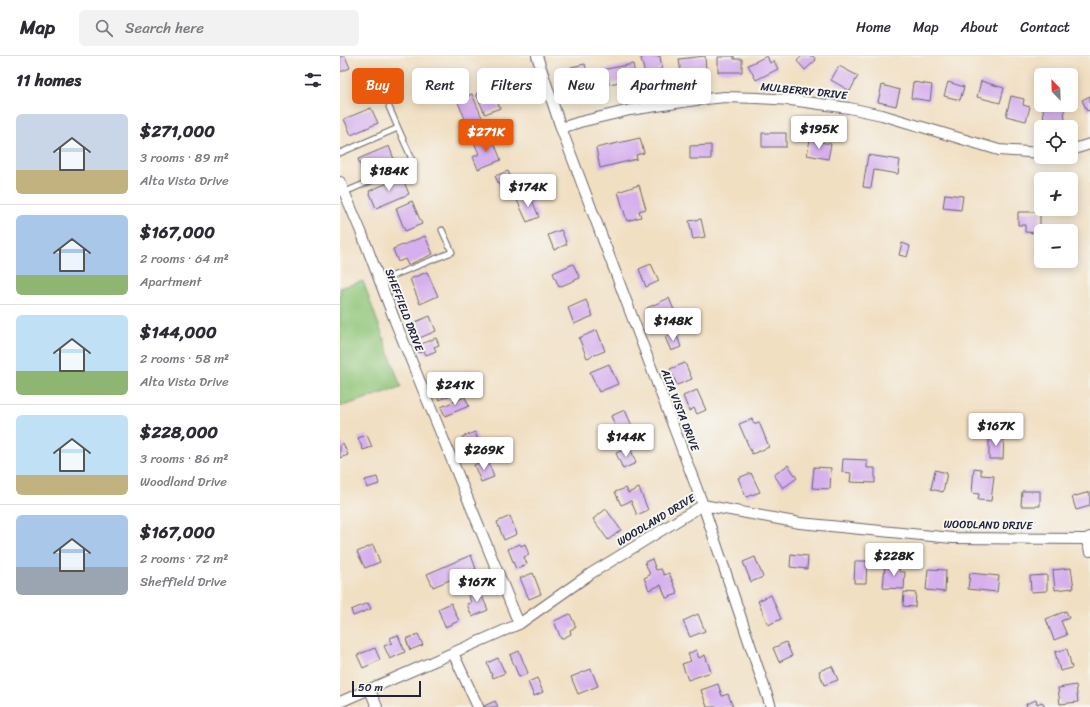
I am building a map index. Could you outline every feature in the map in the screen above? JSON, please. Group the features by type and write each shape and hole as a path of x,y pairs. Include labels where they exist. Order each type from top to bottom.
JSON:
{"street":[{"name":"ALTA VISTA DRIVE","path":"536,56 703,505 772,707"},
{"name":"MULBERRY DRIVE","path":"562,128 630,110 703,99 725,97 757,98 791,100 849,108 882,115 999,150 1034,153"},
{"path":"1078,148 1090,144"},
{"name":"SHEFFIELD DRIVE","path":"340,182 519,624"},
{"name":"WOODLAND DRIVE","path":"340,702 519,624 590,574 703,505 800,523 952,538 1088,538"},
{"path":"1088,538 1090,551"},
{"path":"454,653 478,707"},
{"path":"370,690 377,707"}],"lane":[{"path":"345,192 406,166 409,163 410,158 389,107"},
{"path":"340,153 398,128"},
{"path":"380,281 452,252 442,230"}],"green space":[{"path":"363,281 401,387 340,407 340,288"}],"building":[{"path":"340,56 345,56 350,68 340,72"},
{"path":"646,56 660,56 662,68 643,68 641,58"},
{"path":"705,56 706,68 680,68 679,59"},
{"path":"734,56 734,59 742,59 742,72 718,72 718,57"},
{"path":"767,56 770,63 774,61 778,69 756,80 748,65"},
{"path":"802,56 813,56 816,60 805,70 797,61"},
{"path":"585,64 586,68 571,68"},
{"path":"633,64 634,68 617,68 617,83 609,84 609,68"},
{"path":"839,66 858,76 850,91 831,80"},
{"path":"981,81 1004,88 1000,103 977,97"},
{"path":"913,82 932,85 930,101 911,98"},
{"path":"948,82 964,87 960,100 944,96"},
{"path":"882,85 900,90 896,106 878,102"},
{"path":"472,94 484,122 469,128 459,104 469,104 469,95"},
{"path":"1011,96 1024,99 1023,105 1030,107 1026,121 1006,116"},
{"path":"1090,96 1090,110 1087,111 1082,100"},
{"path":"480,104 498,104 500,108 485,114"},
{"path":"371,108 378,123 351,135 344,119"},
{"path":"1043,112 1064,112 1065,120 1044,120"},
{"path":"762,133 786,133 786,147 762,147"},
{"path":"491,135 501,160 478,169 473,157 479,154 474,142"},
{"path":"640,138 644,153 636,155 637,159 600,168 596,148"},
{"path":"810,140 831,144 828,159 807,155"},
{"path":"711,145 711,159 690,159 690,146"},
{"path":"389,146 395,162 364,175 358,159"},
{"path":"868,155 900,160 898,174 874,170 871,188 863,187"},
{"path":"508,171 515,188 503,193 495,176"},
{"path":"402,177 409,194 376,208 369,191"},
{"path":"639,185 646,209 639,211 641,217 627,221 618,192"},
{"path":"945,194 963,196 961,210 943,208"},
{"path":"530,195 539,217 527,222 517,200"},
{"path":"412,201 422,224 405,231 396,208"},
{"path":"1018,212 1034,212 1034,216 1040,216 1040,224 1034,224 1034,233 1025,232 1025,225 1018,225"},
{"path":"701,219 705,237 693,239 689,221"},
{"path":"561,230 567,244 554,250 548,235"},
{"path":"425,236 433,254 408,265 405,259 398,262 393,249"},
{"path":"902,243 910,246 907,257 899,255"},
{"path":"573,264 580,278 559,287 553,273"},
{"path":"651,264 659,281 646,287 639,269"},
{"path":"427,272 438,296 420,304 410,279"},
{"path":"669,298 674,310 670,312 672,316 654,324 647,308"},
{"path":"586,300 593,316 574,324 568,308"},
{"path":"430,316 436,331 415,340 408,325"},
{"path":"597,330 605,351 587,358 579,338"},
{"path":"676,333 681,347 671,351 665,337"},
{"path":"436,338 439,345 434,347 436,351 426,355 424,351 419,353 416,346"},
{"path":"685,363 692,379 677,385 670,369"},
{"path":"609,364 618,384 599,392 590,372"},
{"path":"454,378 460,391 439,400 435,390 441,387 440,384"},
{"path":"697,390 706,410 697,414 694,408 689,411 683,396"},
{"path":"465,397 469,406 445,416 441,407"},
{"path":"625,410 632,426 618,432 611,416"},
{"path":"752,419 754,424 759,422 769,447 752,454 739,424"},
{"path":"475,432 481,448 469,453 462,437"},
{"path":"367,435 372,447 363,450 358,438"},
{"path":"989,436 1004,436 1003,459 989,459"},
{"path":"343,443 348,455 340,458 340,445"},
{"path":"630,447 636,463 623,469 616,453"},
{"path":"487,459 494,477 481,482 474,465"},
{"path":"843,459 867,460 867,468 875,468 875,483 850,482 851,473 842,472"},
{"path":"788,465 797,478 783,488 774,475"},
{"path":"814,467 831,468 830,489 812,488"},
{"path":"974,468 981,469 981,475 994,476 991,501 978,500 979,494 972,493"},
{"path":"935,470 947,473 943,492 931,489"},
{"path":"751,473 760,492 746,497 738,478"},
{"path":"377,477 379,484 367,488 365,480"},
{"path":"626,488 628,493 639,488 648,510 637,515 631,501 621,505 615,492"},
{"path":"1022,491 1040,491 1040,506 1021,506"},
{"path":"1090,492 1090,506 1076,510 1072,497"},
{"path":"606,509 621,530 608,540 593,519"},
{"path":"510,516 517,534 504,540 497,522"},
{"path":"520,544 521,546 525,544 529,555 524,557 527,564 516,569 508,549"},
{"path":"373,545 380,562 365,568 357,552"},
{"path":"791,554 808,556 807,569 790,567"},
{"path":"471,555 476,569 433,587 427,574"},
{"path":"755,557 763,577 751,582 743,562"},
{"path":"652,559 656,570 661,569 664,575 669,573 678,594 666,598 661,585 649,590 644,578 650,575 645,562"},
{"path":"855,561 867,561 866,583 854,583"},
{"path":"885,564 900,565 899,572 905,572 904,589 883,588"},
{"path":"1071,568 1074,588 1055,590 1053,570"},
{"path":"928,569 946,570 945,592 926,590"},
{"path":"533,573 541,594 529,599 520,578"},
{"path":"970,573 999,576 997,592 968,589"},
{"path":"1047,575 1047,591 1031,592 1030,576"},
{"path":"479,589 488,610 472,617 467,604 471,603 468,593"},
{"path":"904,592 916,593 915,607 903,606"},
{"path":"771,595 781,619 768,625 758,601"},
{"path":"368,603 371,609 353,616 351,610"},
{"path":"451,603 459,621 445,627 438,609"},
{"path":"1066,611 1069,618 1061,621 1067,635 1054,640 1046,619"},
{"path":"570,614 576,627 570,630 571,634 561,639 554,621"},
{"path":"698,614 705,631 690,637 683,621"},
{"path":"418,634 423,645 410,650 406,639"},
{"path":"398,635 405,652 390,659 384,646 392,643 390,638"},
{"path":"786,642 792,656 779,662 773,648"},
{"path":"375,648 380,660 363,668 357,655"},
{"path":"1067,649 1072,668 1060,671 1055,652"},
{"path":"696,650 699,658 705,655 711,672 688,680 682,664 691,661 688,654"},
{"path":"519,651 528,673 519,677 510,655"},
{"path":"498,658 505,673 493,678 487,663"},
{"path":"832,666 838,680 824,685 819,671"},
{"path":"591,669 598,686 578,694 571,677"},
{"path":"537,678 543,692 534,696 528,682"},
{"path":"718,684 722,696 728,694 733,707 707,707 701,690"},
{"path":"1076,685 1078,702 1060,704 1058,688"},
{"path":"1036,700 1037,704 1042,702 1045,707 1027,707 1026,704"},
{"path":"495,701 498,707 482,707"}]}
